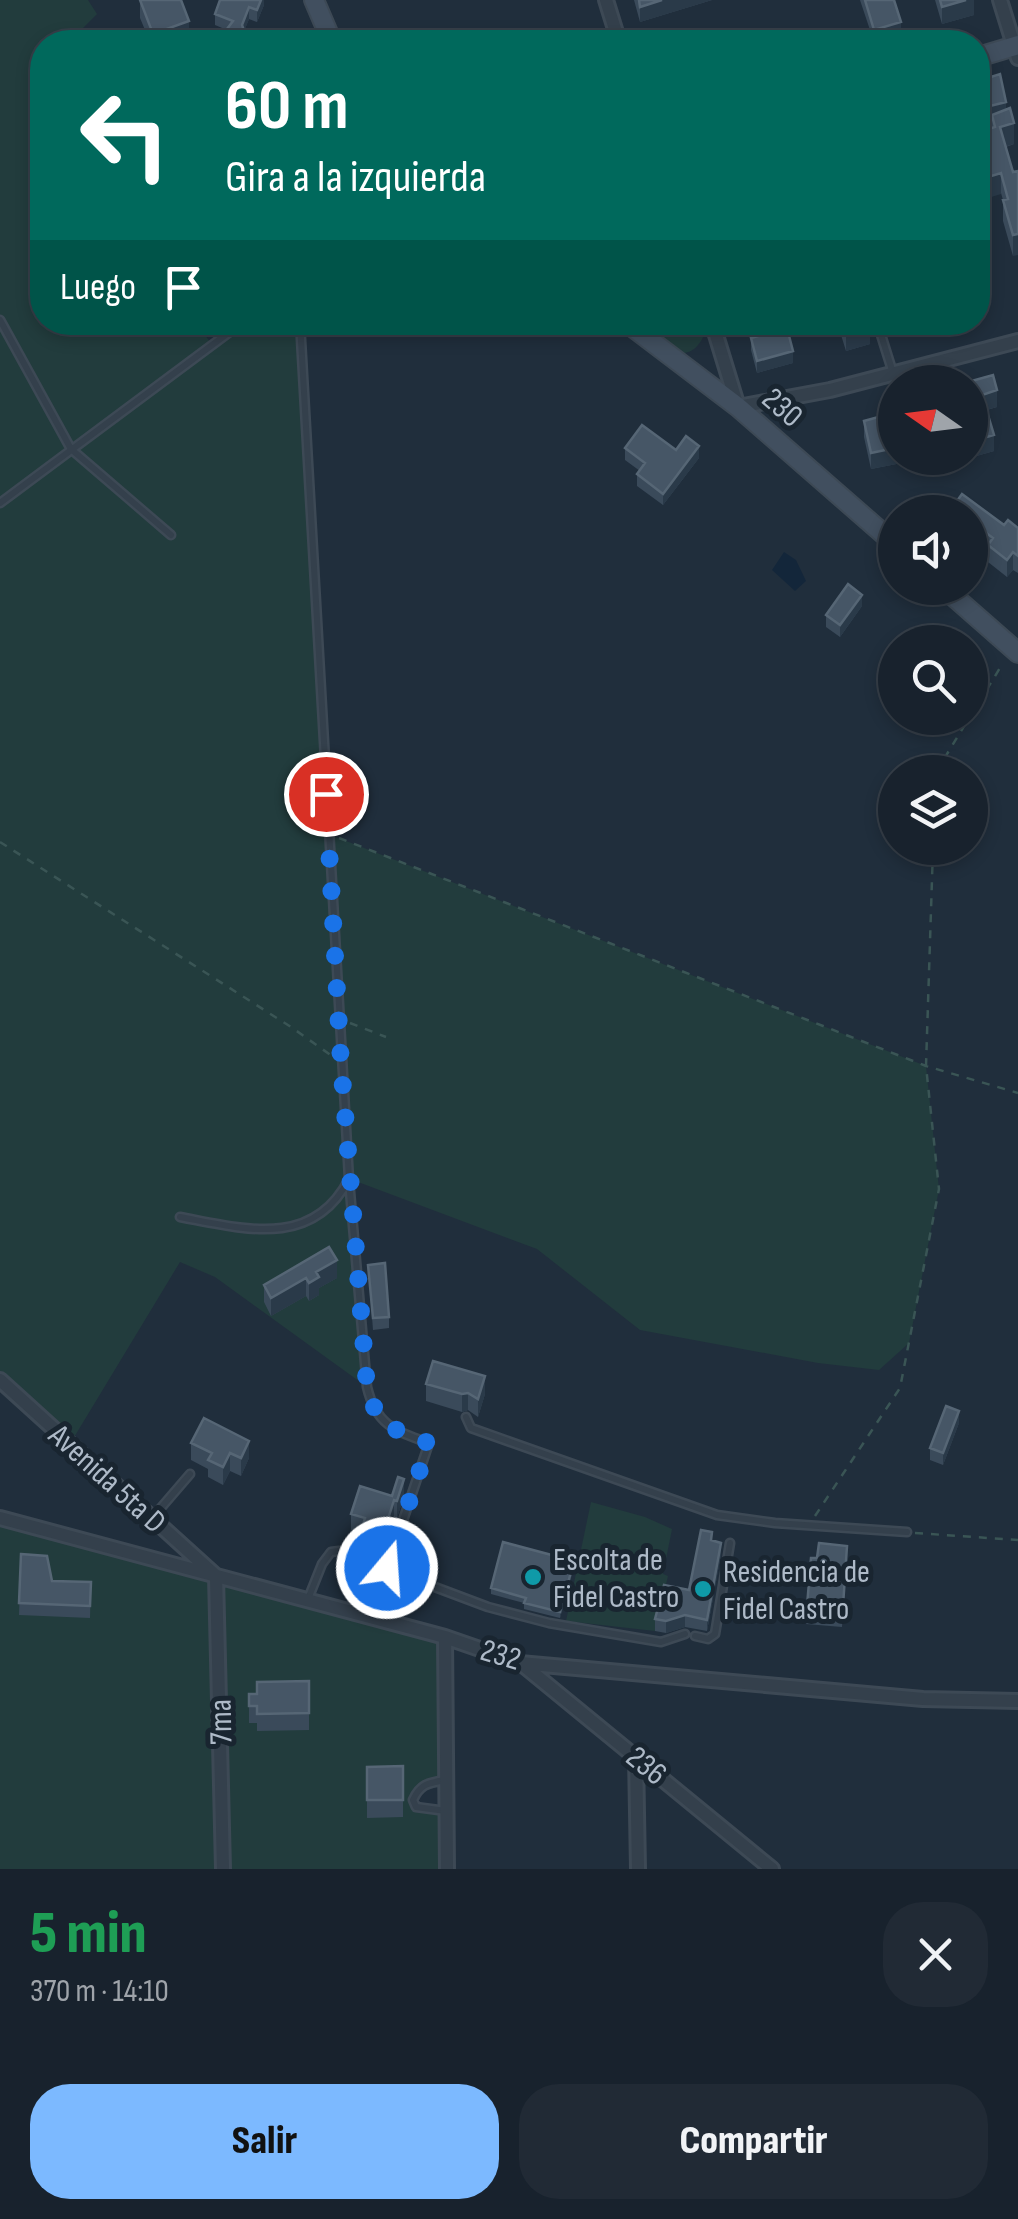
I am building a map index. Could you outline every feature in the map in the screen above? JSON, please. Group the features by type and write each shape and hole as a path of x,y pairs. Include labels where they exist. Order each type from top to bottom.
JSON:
{"street":[{"path":"314,0 327,30"},
{"path":"606,0 615,30"},
{"path":"990,55 1017,50 1000,0"},
{"name":"230","path":"643,335 738,407 878,529"},
{"path":"716,335 738,407 878,377"},
{"path":"924,365 1018,341"},
{"path":"964,605 1016,649"},
{"name":"Avenida 5ta D","path":"0,1380 216,1576"},
{"name":"232","path":"0,1518 445,1637 520,1662 924,1699 1018,1701"},
{"name":"7ma","path":"216,1576 223,1869"},
{"path":"445,1637 447,1869"},
{"name":"236","path":"520,1662 772,1869"},
{"path":"636,1756 638,1869"}],"lane":[{"path":"0,320 71,450 171,535"},
{"path":"0,503 226,335"},
{"path":"301,335 338,1018 367,1387 380,1418 398,1432 429,1443 387,1568"},
{"path":"882,335 891,365"},
{"path":"180,1218 278,1230 300,1225 328,1210 349,1179"},
{"path":"466,1417 471,1428 717,1514 808,1526 906,1532"},
{"path":"152,1518 190,1474"},
{"path":"695,1636 708,1639 714,1634 730,1543"},
{"path":"307,1600 322,1564 331,1552 339,1551 548,1624 661,1642 685,1634"},
{"path":"445,1780 424,1784 413,1800 416,1807 446,1812"}],"path":[{"path":"988,690 1016,649"},
{"path":"328,834 926,1066 1018,1093"},
{"path":"0,842 341,1063"},
{"path":"808,1526 900,1388 939,1189 926,1066 932,865"},
{"path":"338,1018 386,1037"},
{"path":"906,1532 1018,1540"}],"green space":[{"path":"0,0 88,0 97,14 82,30 30,30 30,335 205,335 212,344 225,335 301,335 328,834 926,1066 939,1189 909,1343 879,1370 818,1363 640,1330 537,1249 350,1179 367,1387 215,1277 180,1262 70,1444 0,1380"},
{"path":"642,335 704,335 693,350 683,353"},
{"path":"591,1502 672,1529 663,1574 668,1576 655,1631 566,1621"},
{"path":"0,1518 445,1637 445,1780 424,1784 413,1800 416,1807 446,1812 447,1869 0,1869"}],"water":[{"path":"784,552 796,560 806,581 795,591 772,570"}],"building":[{"path":"140,0 181,0 189,21 151,30"},
{"path":"220,0 261,0 257,10 249,7 244,30 227,30 233,21 215,14"},
{"path":"639,0 662,0 640,7"},
{"path":"865,0 894,0 901,22 874,30"},
{"path":"940,0 966,0 942,7"},
{"path":"1000,74 1006,102 990,106 990,77"},
{"path":"1010,108 1014,123 1000,127 1013,172 1018,171 1018,234 1013,235 1003,200 1008,199 1001,173 990,176 990,129 995,127 992,115"},
{"path":"789,335 793,351 757,361 751,338"},
{"path":"993,375 997,390 988,393 988,376"},
{"path":"988,415 994,435 988,437"},
{"path":"878,417 878,452 871,453 864,421"},
{"path":"642,425 676,450 686,436 699,446 663,494 637,474 645,463 625,448"},
{"path":"988,513 1004,525 1008,520 1018,528 1018,556 1013,552 1007,560 988,545 993,538 988,534"},
{"path":"848,584 862,595 840,625 826,615"},
{"path":"329,1247 337,1260 316,1272 319,1277 309,1283 306,1278 271,1298 264,1285"},
{"path":"385,1263 389,1317 373,1318 368,1265"},
{"path":"433,1361 485,1376 478,1399 426,1384"},
{"path":"946,1406 959,1411 943,1453 930,1448"},
{"path":"204,1418 249,1441 241,1458 230,1453 223,1467 208,1460 212,1453 191,1443"},
{"path":"398,1477 404,1479 381,1541 364,1536 365,1518 351,1514 360,1486 392,1496"},
{"name":"Residencia de Fidel Castro","path":"701,1530 712,1532 711,1540 721,1543 707,1620 685,1615 666,1621 655,1619 664,1585 689,1590"},
{"name":"Escolta de Fidel Castro","path":"503,1542 574,1561 560,1612 524,1603 526,1598 491,1588"},
{"path":"819,1543 847,1546 842,1621 806,1618 811,1558 817,1558"},
{"path":"21,1554 47,1556 52,1581 91,1582 90,1606 19,1603"},
{"path":"309,1681 309,1713 257,1714 257,1706 249,1706 249,1694 257,1694 257,1682"},
{"path":"403,1766 403,1800 367,1800 367,1767"}],"place":[{"name":"Escolta de Fidel Castro","path":"533,1577"},
{"name":"Residencia de Fidel Castro","path":"703,1589"}],"route":[{"path":"326,794 349,1179 367,1387 380,1418 398,1432 429,1443 387,1568"}]}
